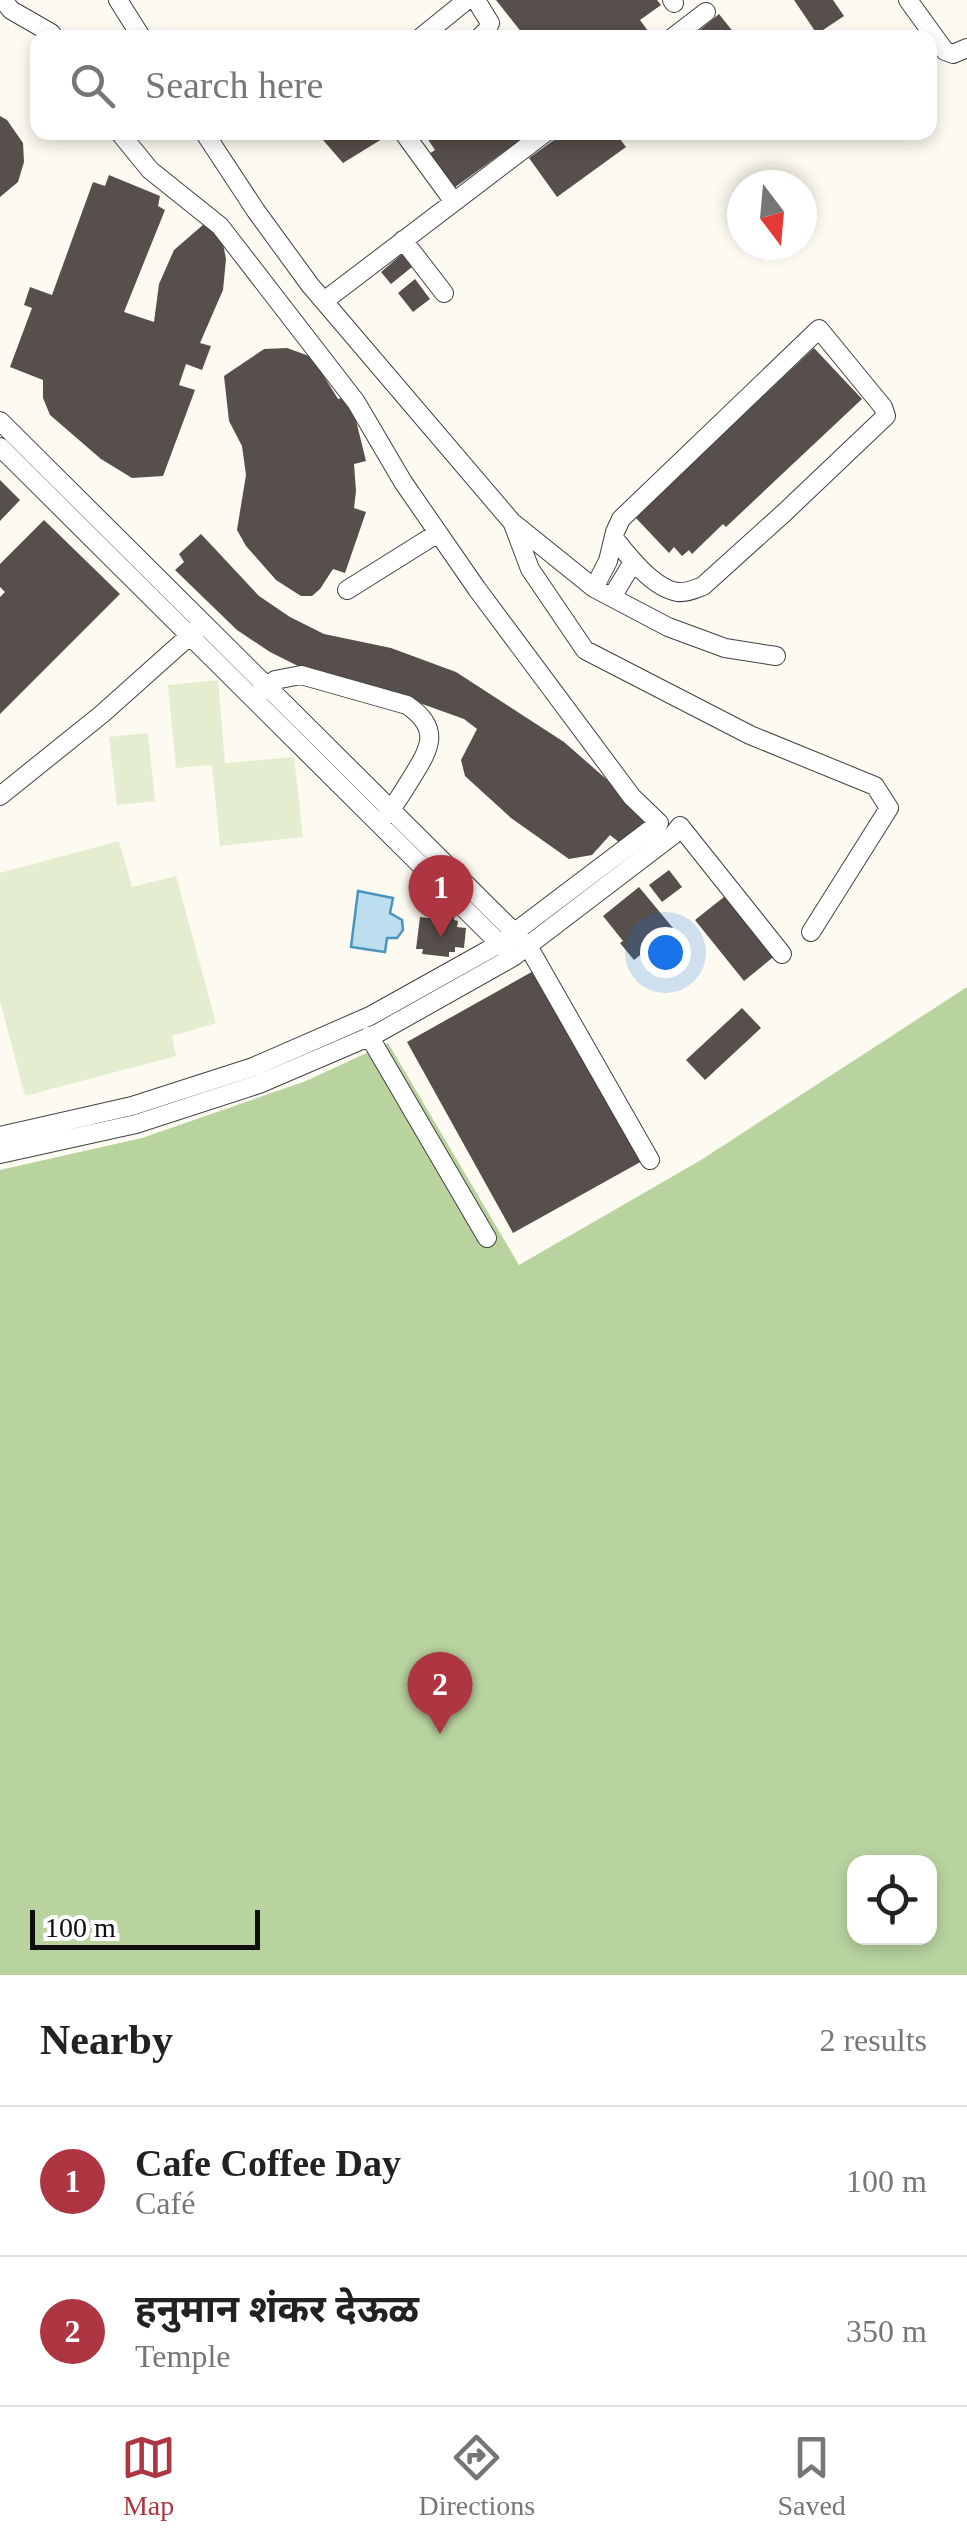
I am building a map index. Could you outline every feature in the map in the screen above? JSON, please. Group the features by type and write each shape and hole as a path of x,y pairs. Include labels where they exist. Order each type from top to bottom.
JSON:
{"street":[{"path":"3,0 11,10 46,30"},
{"path":"137,30 123,8 141,0"},
{"path":"430,30 467,0"},
{"path":"476,0 490,23 487,30"},
{"path":"908,0 930,30"},
{"path":"682,30 706,12"},
{"path":"937,40 945,51 953,54 967,48"},
{"path":"0,1154 136,1124 259,1084 370,1036 491,971 514,945 659,822 632,796 477,589 403,482 356,402 220,226 150,170 125,140"},
{"path":"209,140 324,302 512,522 594,588 668,627 724,648 776,656"},
{"path":"409,140 454,202"},
{"path":"324,302 535,140"},
{"path":"403,240 444,293"},
{"path":"594,588 608,561 614,538 621,519 819,329 883,408 886,416 703,586 678,592 664,587 633,562 614,538"},
{"path":"0,421 196,629"},
{"path":"0,447 196,629 514,945 650,1160"},
{"path":"512,522 530,569 585,650 750,735 875,786 889,808 811,932"},
{"path":"347,590 438,533"},
{"path":"612,597 633,562"},
{"path":"0,796 102,714 196,629"},
{"path":"260,692 276,680 301,675 407,706 421,717 429,730 427,752 385,817"},
{"path":"0,1136 132,1106 252,1066 370,1016 514,945 680,826 782,954"},
{"path":"370,1036 487,1238"}],"green space":[{"path":"218,680 225,763 294,757 303,837 220,846 212,765 176,768 168,685"},
{"path":"148,733 155,801 117,805 109,737"},
{"path":"119,841 132,887 176,876 216,1023 172,1036 176,1056 25,1096 0,1001 0,873"},
{"path":"967,987 967,1975 0,1975 0,1170 142,1138 306,1081 388,1043 519,1265 701,1160"}],"water":[{"path":"358,891 393,898 390,913 402,920 403,930 397,938 387,938 385,952 351,947"}],"building":[{"path":"496,0 657,0 661,5 640,20 647,30 520,30"},
{"path":"794,0 833,0 844,16 823,30 814,30"},
{"path":"719,14 732,30 700,30"},
{"path":"0,116 23,143 24,162 18,182 0,197"},
{"path":"323,140 380,140 343,163"},
{"path":"428,140 520,140 454,188 429,154 435,150"},
{"path":"554,140 621,140 626,147 557,197 529,158"},
{"path":"109,175 160,196 158,206 165,210 124,312 154,322 159,284 174,250 204,224 221,233 226,259 223,290 200,343 211,346 202,370 186,364 179,385 195,390 163,476 132,478 101,459 50,415 43,398 43,380 10,367 32,308 24,305 30,287 52,295 93,182 105,186"},
{"path":"402,254 412,267 391,284 381,272"},
{"path":"415,279 430,299 413,312 398,293"},
{"path":"287,348 312,357 338,399 350,396 366,461 354,464 354,508 366,512 345,573 333,569 312,596 301,596 276,580 237,530 246,475 242,446 229,421 224,376 264,349"},
{"path":"814,348 862,399 726,527 723,524 692,554 689,550 682,556 674,547 669,553 635,517"},
{"path":"0,480 20,500 0,521"},
{"path":"44,520 120,594 0,714 0,597 5,592 0,587 0,564"},
{"path":"201,534 259,596 290,617 324,634 391,648 456,672 564,742 653,820 625,847 610,835 592,855 569,859 511,818 465,776 461,760 477,729 464,719 386,691 306,670 237,630 175,570 184,562 179,554"},
{"path":"669,870 682,887 662,902 649,885"},
{"path":"639,887 673,928 634,960 603,916"},
{"path":"729,893 777,954 744,981 695,920"},
{"path":"429,910 455,913 457,927 466,928 464,948 455,947 449,957 422,954 423,949 416,949 420,917 429,918"},
{"path":"537,969 644,1160 513,1233 407,1042"},
{"path":"742,1008 761,1028 705,1080 686,1060"}],"place":[{"name":"Cafe Coffee Day","path":"441,937"},
{"name":"हनुमान शंकर देऊळ","path":"440,1734"}]}
